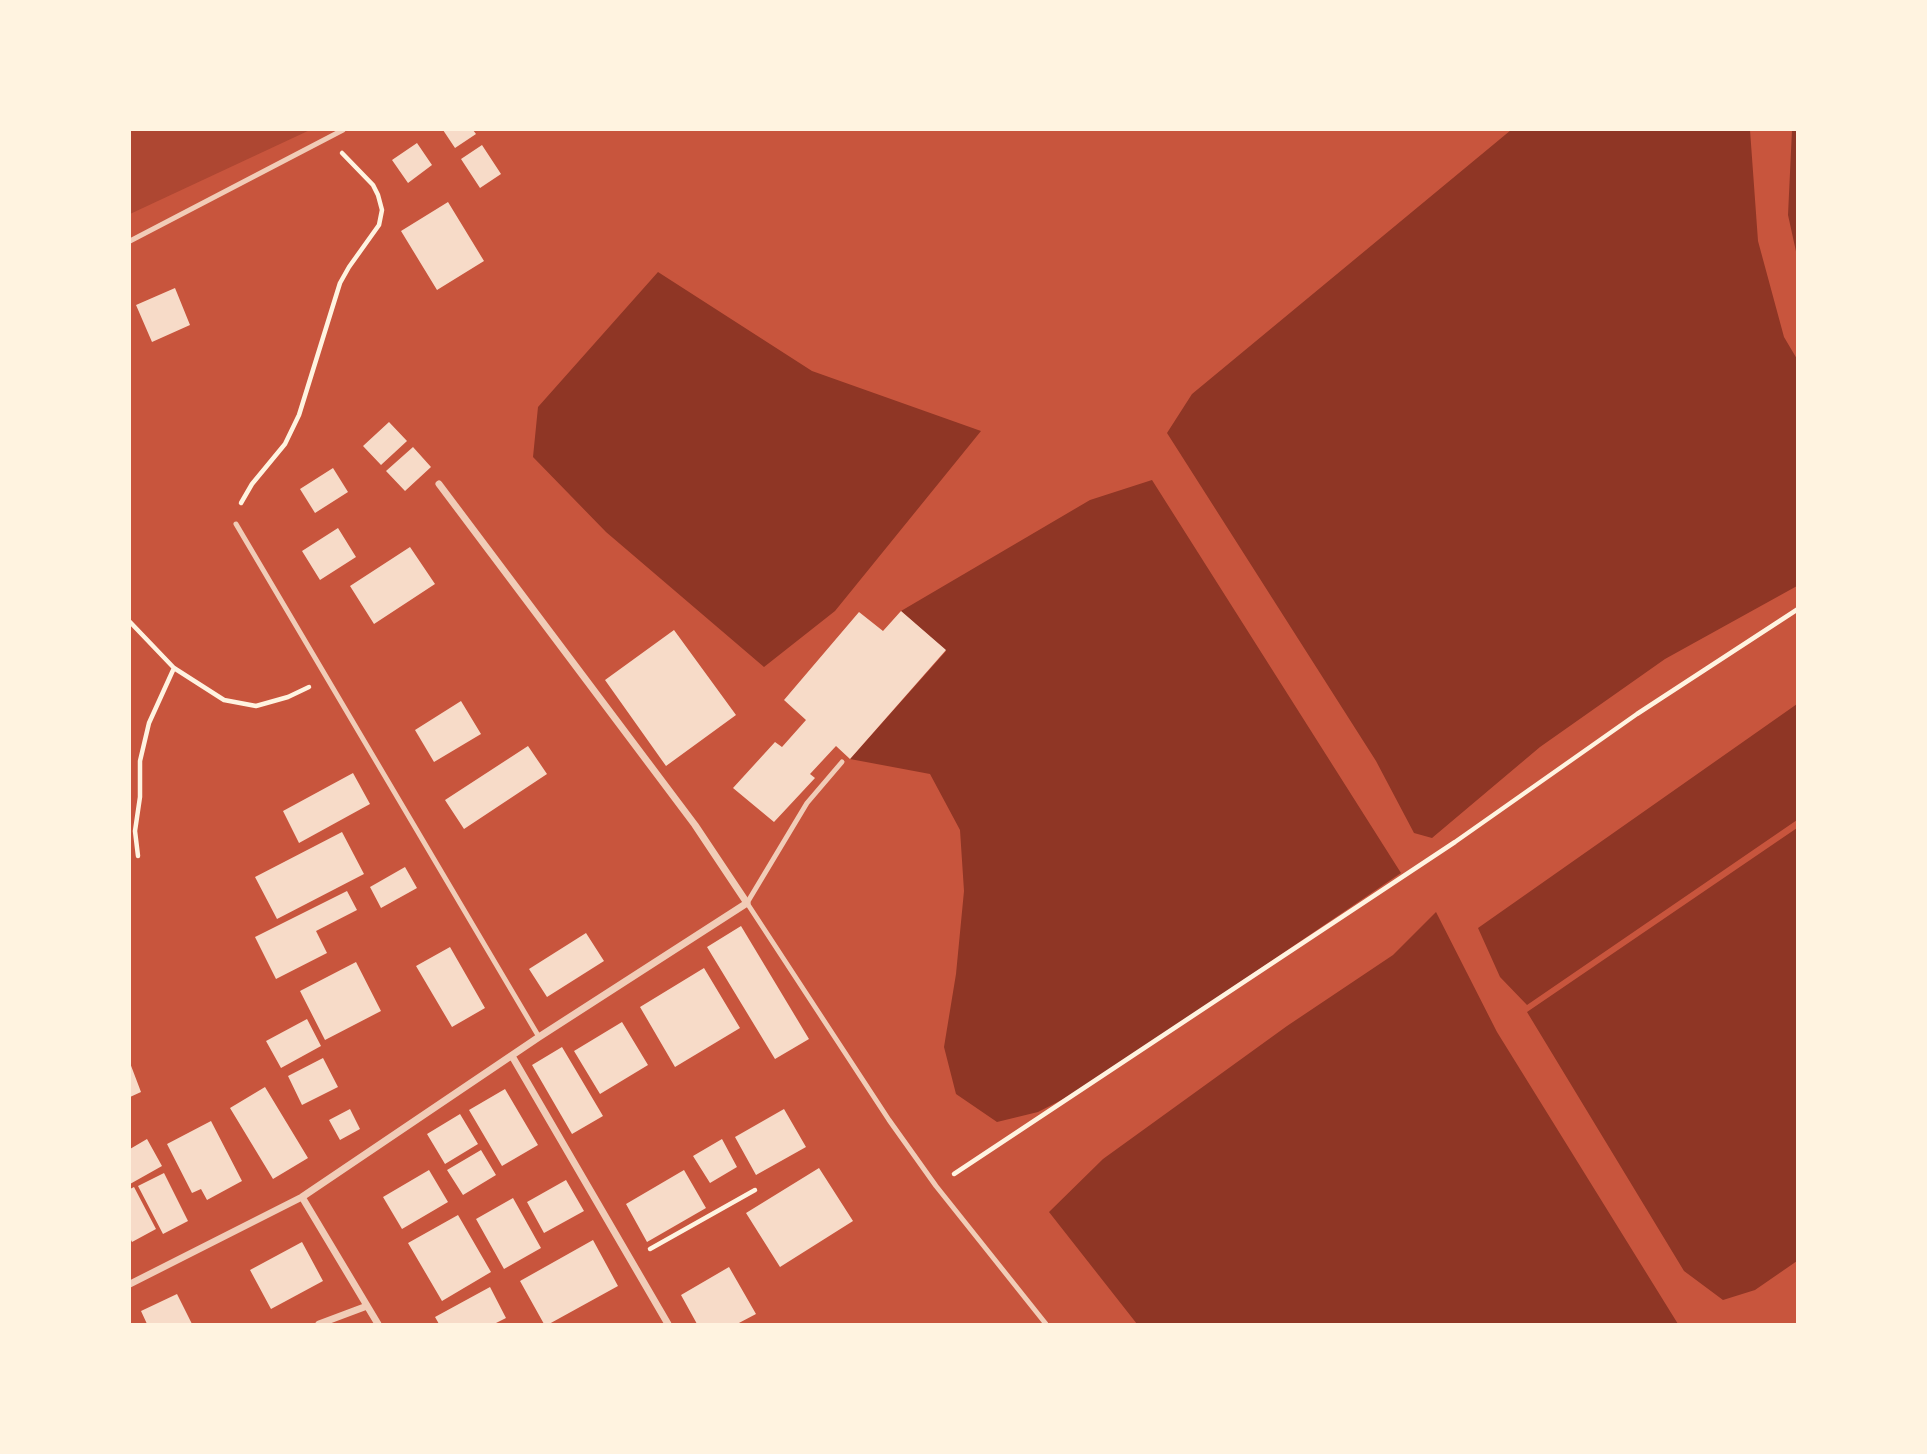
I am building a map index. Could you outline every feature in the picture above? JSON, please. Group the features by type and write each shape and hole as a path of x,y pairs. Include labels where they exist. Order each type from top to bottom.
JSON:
{"street":[{"path":"130,1284 302,1197 540,1037 747,903 695,825 439,484"},
{"path":"512,1056 668,1325"},
{"path":"302,1197 378,1325"},
{"path":"319,1325 367,1306"}],"lane":[{"path":"130,241 343,130"},
{"path":"236,524 540,1037"},
{"path":"842,762 800,813 747,903 889,1120 936,1186 1046,1325"}],"path":[{"path":"236,524 239,505 252,484 285,444 299,415 340,283 379,225 382,210 373,185 326,138"},
{"path":"936,1186 1455,842 1637,713 1797,609"},
{"path":"130,622 174,668 224,700 256,706 288,697 327,678"},
{"path":"138,856 135,831 141,761 149,723 174,668"},
{"path":"630,1259 755,1189"}],"shaded area":[{"path":"130,130 310,130 130,214"},
{"path":"1511,130 1750,130 1758,241 1784,337 1797,359 1797,586 1665,659 1540,747 1432,838 1414,833 1376,761 1167,433 1192,394"},
{"path":"1792,130 1798,130 1797,256 1788,215"},
{"path":"658,272 812,371 981,431 835,611 764,667 606,532 533,457 538,407"},
{"path":"1152,480 1401,873 1081,1090 1038,1112 997,1122 956,1094 944,1047 956,974 964,891 960,830 930,774 850,759 946,651 901,611 1090,500"},
{"path":"1797,704 1797,820 1527,1005 1500,977 1478,928"},
{"path":"1797,828 1797,1261 1755,1290 1723,1300 1684,1271 1527,1012"},
{"path":"1436,912 1497,1032 1678,1324 1137,1324 1049,1212 1103,1159 1287,1026 1393,955"}],"building":[{"path":"443,130 473,130 476,134 455,148"},
{"path":"417,143 432,165 408,183 392,160"},
{"path":"482,145 501,174 480,188 461,159"},
{"path":"448,202 484,261 437,290 401,231"},
{"path":"175,288 190,325 152,342 136,305"},
{"path":"389,422 407,441 381,465 363,446"},
{"path":"413,447 431,467 405,491 386,471"},
{"path":"333,468 348,492 315,513 300,489"},
{"path":"338,528 356,557 320,580 302,551"},
{"path":"410,547 435,584 374,624 350,586"},
{"path":"901,611 946,650 850,759 836,746 810,774 815,778 774,822 733,788 775,742 782,747 806,720 784,700 859,612 883,631"},
{"path":"674,630 736,715 666,766 605,680"},
{"path":"461,701 481,734 434,762 415,730"},
{"path":"528,746 547,774 464,829 445,800"},
{"path":"353,773 370,804 299,843 283,811"},
{"path":"342,832 364,874 277,919 255,877"},
{"path":"405,867 417,888 381,908 370,887"},
{"path":"347,891 357,910 316,931 327,953 276,979 255,937"},
{"path":"741,926 809,1039 775,1059 707,947"},
{"path":"586,933 604,961 547,997 529,969"},
{"path":"450,947 485,1008 452,1027 416,966"},
{"path":"356,962 381,1011 325,1040 300,991"},
{"path":"704,968 740,1028 675,1067 640,1007"},
{"path":"307,1019 321,1046 281,1068 266,1041"},
{"path":"622,1022 648,1065 600,1094 574,1051"},
{"path":"562,1047 603,1116 572,1134 532,1065"},
{"path":"323,1058 338,1087 302,1105 288,1076"},
{"path":"130,1063 141,1092 130,1097"},
{"path":"265,1087 308,1158 273,1179 230,1108"},
{"path":"505,1089 538,1145 502,1166 469,1110"},
{"path":"350,1109 360,1129 340,1140 329,1120"},
{"path":"784,1109 806,1147 756,1175 735,1137"},
{"path":"460,1114 478,1144 445,1164 427,1134"},
{"path":"211,1121 242,1181 207,1200 201,1189 192,1193 167,1144"},
{"path":"147,1139 162,1166 130,1184 130,1149"},
{"path":"722,1139 737,1167 710,1183 693,1156"},
{"path":"481,1150 496,1175 463,1195 447,1170"},
{"path":"819,1168 853,1221 780,1267 746,1213"},
{"path":"429,1170 448,1202 402,1229 383,1197"},
{"path":"684,1170 706,1208 647,1242 626,1204"},
{"path":"164,1173 188,1221 163,1234 138,1186"},
{"path":"566,1180 584,1211 544,1233 527,1202"},
{"path":"134,1187 156,1229 132,1242 130,1189"},
{"path":"513,1198 541,1248 504,1269 476,1219"},
{"path":"458,1215 491,1272 442,1301 408,1243"},
{"path":"593,1240 618,1286 549,1324 544,1324 520,1281"},
{"path":"302,1242 323,1281 271,1309 250,1270"},
{"path":"729,1267 756,1314 737,1324 697,1324 681,1295"},
{"path":"490,1287 506,1318 494,1324 439,1324 435,1317"},
{"path":"177,1294 192,1324 147,1324 141,1311"}]}
